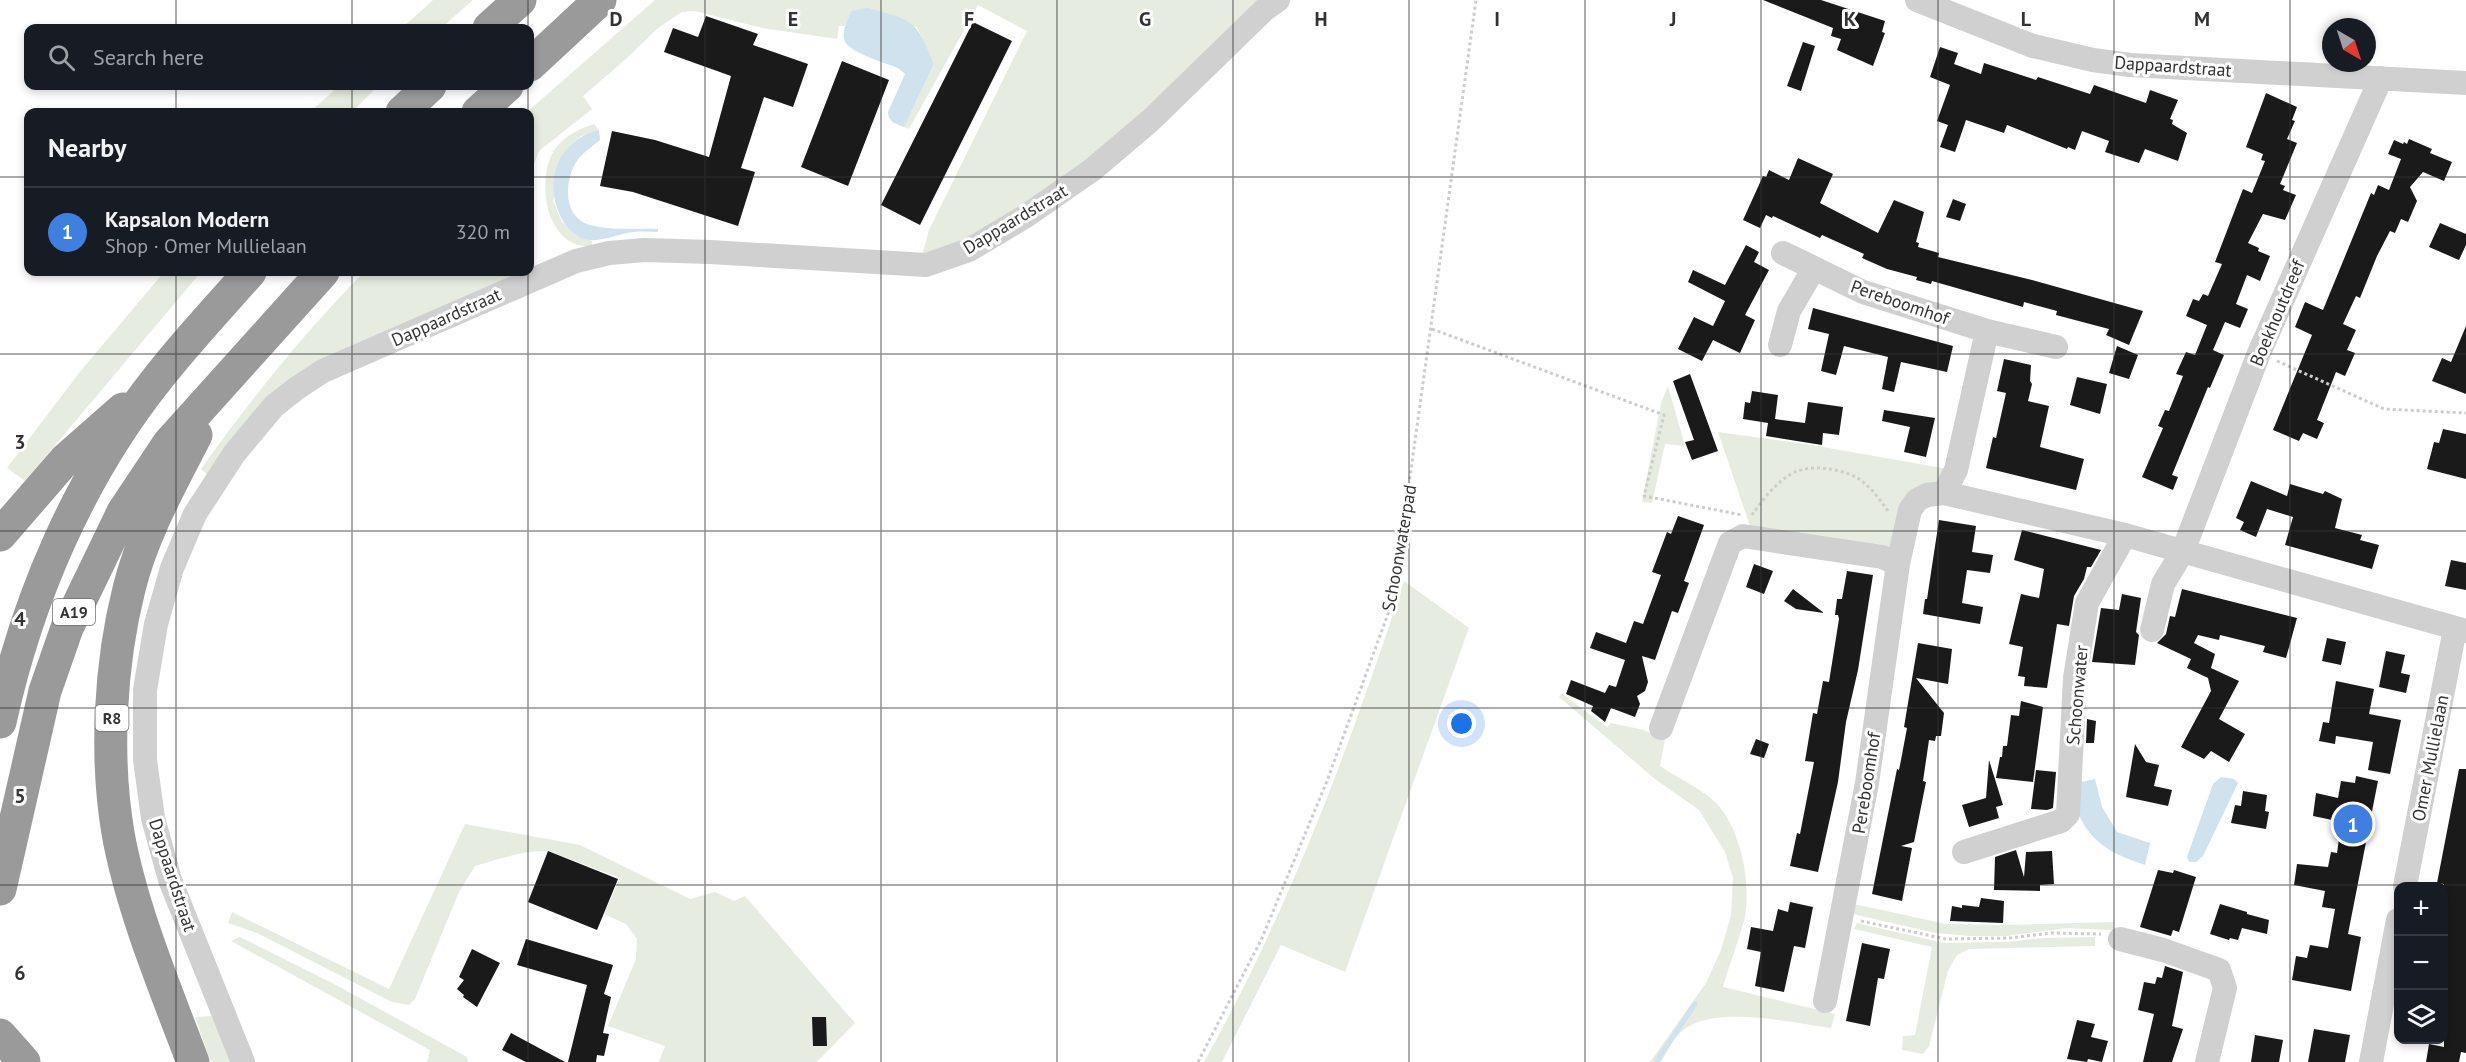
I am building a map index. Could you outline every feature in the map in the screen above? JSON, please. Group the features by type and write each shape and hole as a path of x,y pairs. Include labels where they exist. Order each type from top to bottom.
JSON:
{"highway":[{"path":"493,24 520,0"},
{"path":"534,61 598,4"},
{"path":"406,108 426,90"},
{"path":"482,108 503,90"},
{"path":"0,722 9,680 29,614 80,498 130,416 158,378 247,276"},
{"name":"A19","path":"0,890 45,691 67,628 123,512 169,443 319,276"},
{"path":"0,535 65,460 158,378"},
{"name":"R8","path":"193,1062 141,917 118,833 113,775 112,709 117,650 129,587 154,519 220,384"},
{"path":"0,1035 24,1062"}],"street":[{"name":"Dappaardstraat","path":"243,1062 170,880 153,818 145,760 145,690 156,624 172,568 195,514 234,454 274,406 323,371 576,261 609,253 645,250 710,252 926,265 969,250 1026,216 1115,152 1278,0"},
{"name":"Dappaardstraat","path":"1917,0 2033,46 2093,60 2130,65 2466,83"},
{"name":"Boekhoutdreef","path":"2183,551 2259,353 2381,78"},
{"name":"Pereboomhof","path":"1783,253 1863,292 1987,330 2056,346"},
{"path":"1780,345 1789,311 1814,268"},
{"path":"1944,493 1956,470 1987,330"},
{"name":"Pereboomhof","path":"1825,1002 1867,783 1898,564 1910,510 1917,500 1927,495 1944,493 2125,535"},
{"path":"2125,535 2461,630"},
{"name":"Schoonwater","path":"1964,852 2061,821 2068,814 2075,678 2087,603 2125,535"},
{"path":"1661,728 1730,543 1743,536 1882,558 1898,564"},
{"path":"2152,630 2163,584 2183,551"},
{"name":"Omer Mullielaan","path":"2406,882 2461,630"},
{"path":"2371,1062 2395,936"},
{"path":"2120,939 2163,950 2219,970 2225,988 2207,1062"}],"path":[{"name":"Schoonwaterpad","path":"1198,1062 1262,938 1327,781 1394,600 1476,0"},
{"path":"1432,329 1664,415 1644,496 1752,517 1781,482 1796,472 1810,469 1832,470 1859,479 1882,503"},
{"path":"2259,353 2384,409 2466,413"},
{"path":"1843,917 1946,939 2009,938 2051,933 2096,932 2120,939"}],"shaded area":[{"path":"433,0 473,0 446,24 406,24"},
{"path":"655,0 1265,0 1105,153 956,247 922,255 929,230 1027,31 978,5 909,129 904,127 934,64 917,27 851,11 845,26 839,26 837,39 762,28 695,11 682,12 658,28 583,96 592,109 539,151 534,164 534,108 532,108"},
{"path":"335,90 374,90 356,108 314,108"},
{"path":"594,124 599,130 581,136 570,145 553,201 562,222 582,238 592,241 592,246 584,246 566,239 557,228 550,215 545,185 551,156 558,145 574,132"},
{"path":"161,276 198,276 25,481 7,468 79,373"},
{"path":"360,276 516,276 320,366 208,475 201,469 239,417 299,343"},
{"path":"1668,386 1685,446 1665,444 1652,503 1642,502 1661,403"},
{"path":"1718,432 1806,444 1948,469 1890,550 1750,526"},
{"path":"1404,581 1469,628 1345,972 1281,945 1222,1062 1204,1062 1264,946 1316,826 1362,704"},
{"path":"1561,693 1607,727 1611,723 1644,730 1665,739 1660,766 1705,794 1726,815 1739,844 1747,892 1744,921 1723,987 1835,1014 1831,1028 1754,1018 1713,1018 1696,1023 1682,1031 1661,1062 1650,1062 1706,983 1721,950 1731,915 1733,878 1725,852 1699,810 1655,779 1559,697"},
{"path":"465,824 580,845 690,899 715,892 734,901 745,896 855,1023 817,1062 659,1062 665,1046 608,1026 636,959 637,939 626,924 604,914 620,878 549,851 521,853 475,866 459,892 415,999 409,1005 392,1002 257,933 228,923 232,912 389,989"},
{"path":"1854,904 1946,924 2114,922 2113,930 2067,928 2006,936 1971,936 1935,933 1853,914"},
{"path":"1857,923 1944,943 2095,937 2095,946 1969,949 1957,955 1948,971 1929,1046 1923,1054 1902,1050 1903,1036 1915,1035 1932,947 1854,929"},
{"path":"240,937 336,985 467,1057 468,1062 427,1062 430,1050 231,941"},
{"path":"213,1016 233,1062 211,1062 195,1017"}],"water":[{"path":"867,8 894,15 911,24 922,38 934,64 904,127 895,124 888,112 905,74 898,68 859,53 846,44 844,39 851,11"},
{"path":"599,130 600,140 579,158 571,174 568,194 573,212 579,219 595,226 658,229 658,232 634,232 590,240 576,235 563,221 553,187 559,162 574,142"},
{"path":"2221,777 2234,779 2238,783 2203,856 2196,862 2189,862 2187,857 2213,784"},
{"path":"2095,779 2102,807 2117,832 2150,843 2145,865 2123,857 2104,846 2096,840 2082,822 2076,808 2076,783"}],"building":[{"path":"1763,0 1821,0 1885,21 1882,32 1885,33 1873,66 1837,50 1841,39 1831,36 1833,28"},
{"path":"706,16 758,34 753,45 808,64 793,107 764,97 741,168 755,172 738,226 633,192 600,186 612,131 655,140 709,157 731,76 664,52 673,28 698,37"},
{"path":"973,22 1012,41 920,225 881,205"},
{"path":"1803,42 1815,46 1801,91 1787,86"},
{"path":"1940,47 1958,53 1954,64 1981,74 1984,63 2090,94 2094,85 2146,103 2150,90 2178,100 2170,119 2173,120 2172,124 2187,133 2178,161 2145,149 2139,163 2105,152 2109,141 2082,131 2075,150 2068,147 2067,149 2007,125 2004,133 1966,120 1955,152 1940,147 1948,125 1937,121 1950,85 1930,77"},
{"path":"842,61 889,80 848,186 801,167"},
{"path":"2266,93 2297,107 2292,120 2295,121 2287,139 2297,143 2280,184 2285,186 2283,190 2296,195 2285,220 2263,214 2248,243 2259,248 2258,251 2270,256 2260,281 2247,275 2236,304 2248,309 2240,328 2225,322 2213,350 2224,355 2210,388 2208,387 2172,475 2178,477 2173,490 2142,477 2163,428 2158,426 2165,410 2169,411 2183,376 2176,374 2186,352 2195,355 2207,325 2186,316 2193,299 2199,301 2203,294 2208,296 2222,264 2215,262 2243,189 2252,193 2265,161 2261,160 2263,154 2246,147"},
{"path":"2409,139 2432,149 2430,153 2452,162 2444,181 2423,172 2410,187 2417,201 2408,222 2401,219 2395,233 2390,231 2360,298 2356,296 2343,324 2356,330 2347,350 2355,353 2345,376 2336,372 2317,420 2324,423 2317,439 2303,433 2299,441 2273,430 2312,335 2295,327 2305,302 2323,310 2371,193 2374,195 2378,185 2389,190 2401,159 2388,154 2394,140 2407,144"},
{"path":"1798,158 1833,174 1820,203 1878,233 1894,200 1924,212 1916,242 1919,243 1918,247 1939,253 1938,257 2143,311 2129,345 2106,335 2109,329 2056,315 2057,311 2024,302 2023,307 1932,281 1931,284 1916,280 1917,277 1887,269 1862,258 1864,254 1822,235 1820,238 1773,216 1772,218 1766,215 1760,228 1743,220 1763,176 1766,177 1769,170 1789,180"},
{"path":"1953,199 1966,204 1960,221 1946,217"},
{"path":"2440,223 2466,234 2466,245 2459,260 2429,247"},
{"path":"1746,245 1759,252 1754,262 1769,270 1745,315 1755,320 1740,353 1713,340 1702,361 1678,349 1694,317 1713,326 1725,301 1688,282 1693,270 1725,285"},
{"path":"1813,308 1953,346 1947,372 1901,362 1894,392 1882,389 1888,357 1844,346 1836,375 1821,371 1829,334 1808,329"},
{"path":"2466,326 2466,394 2432,381 2442,358 2451,362"},
{"path":"2117,346 2138,355 2129,379 2109,373"},
{"path":"2004,359 2031,365 2030,381 2032,384 2028,401 2049,406 2040,447 2084,459 2076,490 1986,468 1993,437 1996,438 2006,393 1997,391"},
{"path":"1690,374 1718,451 1692,460 1685,442 1694,440 1673,381"},
{"path":"2077,377 2107,384 2100,414 2070,405"},
{"path":"1752,391 1778,395 1775,419 1805,423 1808,402 1843,407 1839,435 1823,433 1822,445 1766,436 1768,423 1743,419 1745,402 1750,403"},
{"path":"1884,410 1935,418 1926,457 1904,452 1910,427 1882,421"},
{"path":"2443,429 2466,434 2466,479 2427,469 2434,442 2439,443"},
{"path":"2251,481 2287,496 2290,484 2323,494 2325,491 2342,499 2335,528 2362,535 2360,540 2379,545 2372,569 2285,545 2293,517 2267,509 2256,537 2240,530 2244,522 2236,518"},
{"path":"1678,516 1704,525 1684,581 1689,583 1678,613 1672,611 1655,660 1642,656 1648,682 1645,691 1637,696 1640,704 1635,717 1611,708 1605,722 1591,711 1593,706 1566,694 1571,680 1605,693 1609,685 1616,687 1625,660 1590,648 1596,632 1626,643 1634,621 1643,624 1661,575 1652,572 1667,532 1671,534"},
{"path":"1939,520 1976,526 1972,552 1993,555 1990,573 1967,570 1962,603 1983,607 1980,624 1923,614"},
{"path":"2022,530 2101,550 2091,567 2087,567 2084,579 2074,596 2069,626 2057,624 2047,688 2024,686 2025,677 2018,676 2023,647 2009,644 2021,594 2039,598 2044,569 2014,560"},
{"path":"2451,560 2466,563 2466,590 2445,586"},
{"path":"1754,564 1773,571 1764,594 1746,587"},
{"path":"1847,571 1873,575 1858,670 1846,722 1838,782 1818,872 1790,866 1797,833 1800,834 1814,762 1805,761 1813,713 1817,714 1823,681 1829,682 1839,619 1838,615 1835,615 1837,599 1842,599"},
{"path":"1793,589 1824,613 1796,609 1784,601"},
{"path":"2182,589 2297,618 2286,658 2263,652 2265,646 2220,635 2219,640 2198,635 2194,643 2215,654 2211,668 2239,681 2219,719 2245,734 2229,762 2211,751 2204,759 2181,747 2211,691 2208,678 2187,668 2191,659 2157,643 2166,634 2170,616 2175,617"},
{"path":"2122,594 2141,598 2136,632 2139,635 2135,665 2092,662 2101,608 2119,610"},
{"path":"2327,638 2346,642 2341,665 2322,661"},
{"path":"1918,643 1952,649 1948,684 1916,678 1944,713 1941,736 1936,736 1935,741 1929,740 1923,781 1926,782 1914,842 1901,846 1912,848 1902,901 1872,894 1907,728 1904,727"},
{"path":"2386,651 2405,655 2401,673 2410,675 2406,693 2379,687"},
{"path":"2336,681 2374,689 2369,714 2401,720 2390,774 2368,770 2373,742 2336,736 2335,744 2319,741 2323,722 2329,723"},
{"path":"2021,701 2043,707 2033,782 1996,778 2003,746 2007,746 2011,715 2019,716"},
{"path":"2087,719 2096,721 2094,743 2086,743"},
{"path":"1756,739 1769,744 1764,758 1750,754"},
{"path":"2135,744 2146,762 2159,765 2154,786 2172,790 2168,806 2126,797"},
{"path":"1989,760 2003,805 1996,807 1999,818 1969,827 1962,805 1986,798"},
{"path":"2459,769 2466,769 2466,1053 2461,1052 2459,1062 2426,1062 2429,1044 2444,1047 2444,1044 2448,1044 2448,882 2437,882"},
{"path":"2036,770 2056,772 2053,808 2031,809"},
{"path":"2356,776 2378,781 2348,934 2361,937 2351,991 2292,980 2296,956 2307,958 2310,945 2328,948 2335,909 2322,907 2325,891 2294,885 2297,864 2328,867 2331,852 2337,853 2341,825 2336,824 2337,821 2313,816 2316,793 2338,798 2341,781 2355,783"},
{"path":"2243,791 2267,795 2265,811 2269,812 2266,829 2231,823 2235,805 2241,806"},
{"path":"2016,850 2024,877 2026,852 2052,851 2054,884 2040,885 2040,891 1994,890 1995,857"},
{"path":"548,851 618,879 597,930 528,902"},
{"path":"2158,870 2173,873 2174,870 2196,877 2179,932 2173,930 2171,936 2140,927"},
{"path":"1981,898 2004,901 2003,923 1950,921 1952,906 1979,907"},
{"path":"1790,902 1813,907 1805,948 1794,946 1784,992 1755,986 1761,952 1747,949 1751,927 1773,931 1778,909 1788,912"},
{"path":"2220,904 2269,920 2267,934 2242,928 2238,940 2230,938 2229,940 2210,934"},
{"path":"526,939 613,965 604,994 611,997 603,1033 609,1034 604,1056 597,1055 596,1062 568,1062 587,985 517,965"},
{"path":"1862,943 1890,949 1884,979 1878,978 1870,1026 1846,1021"},
{"path":"472,949 500,963 477,1007 463,997 464,995 457,989 464,980 459,977"},
{"path":"2165,966 2183,972 2172,1026 2183,1029 2172,1062 2143,1062 2154,1014 2138,1010 2144,982 2155,984 2157,977 2162,978"},
{"path":"812,1017 826,1017 827,1046 813,1046"},
{"path":"2077,1020 2095,1024 2091,1037 2108,1041 2102,1062 2067,1059"},
{"path":"2314,1029 2350,1035 2345,1062 2308,1062"},
{"path":"511,1033 565,1062 526,1062 502,1050"},
{"path":"2255,1035 2283,1040 2279,1062 2251,1062"}],"waterway":[{"path":"1656,1062 1695,1004"}],"place":[{"name":"Kapsalon Modern","path":"2353,824"}]}
